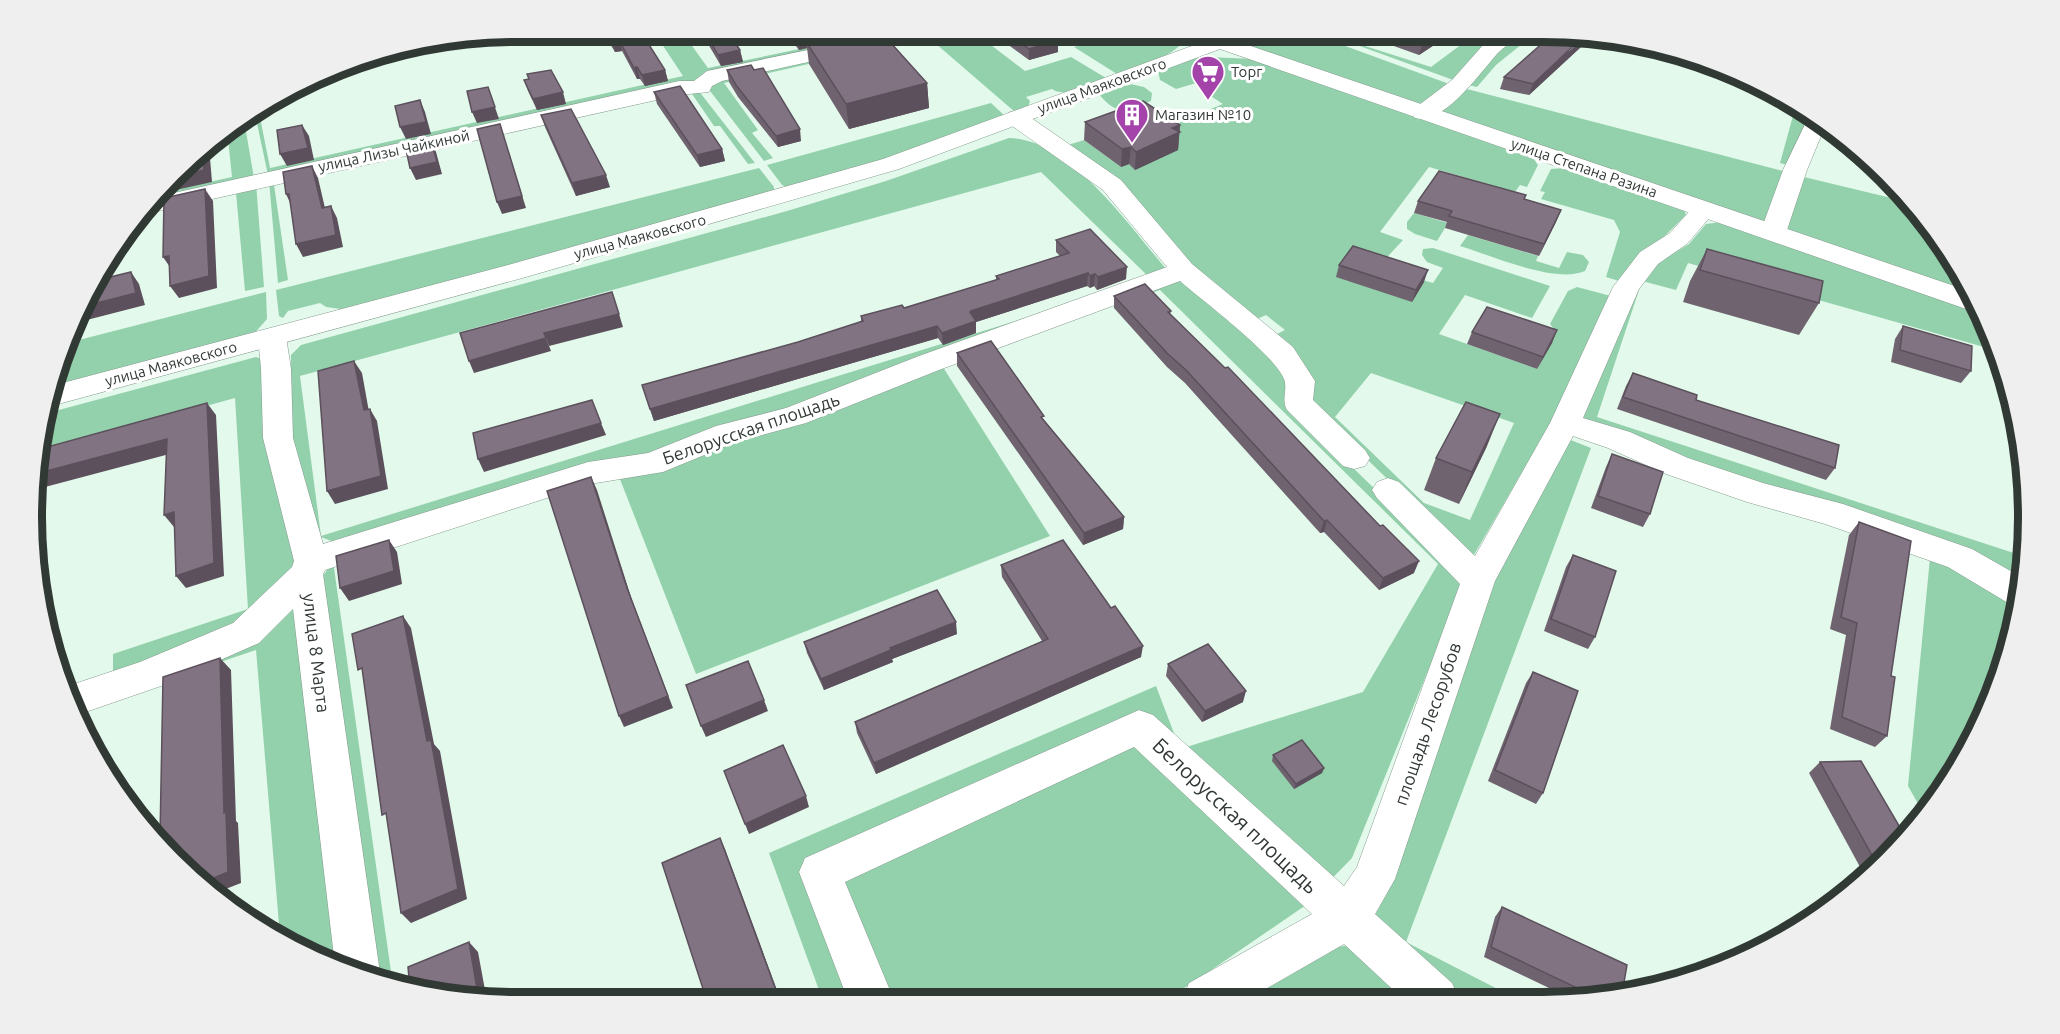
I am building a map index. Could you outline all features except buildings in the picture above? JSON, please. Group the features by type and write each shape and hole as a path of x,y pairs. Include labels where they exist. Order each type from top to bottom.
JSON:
{"street":[{"name":"улица Лизы Чайкиной","path":"160,204 679,88 701,87 704,82 716,76 874,42"},
{"path":"1423,113 1460,85 1498,42"},
{"name":"улица Степана Разина","path":"1218,43 1965,299"},
{"name":"улица Маяковского","path":"58,394 786,196 891,164 1218,43"},
{"path":"1016,118 1112,185 1183,270 1283,354 1300,381 1298,403 1354,458"},
{"path":"1773,233 1814,127"},
{"name":"площадь Лесорубов","path":"1346,919 1374,879 1478,581 1565,423 1626,287 1649,258 1679,238 1704,210"},
{"name":"Белорусская площадь","path":"308,567 588,473 652,464 727,434 795,416 929,363 1157,282 1183,270"},
{"name":"улица 8 Марта","path":"273,337 278,438 308,567 357,964"},
{"path":"1565,423 1619,441 1687,470 1758,494 1831,513 1960,558 2012,589"},
{"path":"1388,490 1478,581"},
{"path":"78,699 151,674 246,633 308,567"},
{"name":"Белорусская площадь","path":"868,992 820,872 1139,727 1346,919"},
{"path":"1217,992 1346,919 1428,992"}],"green space":[{"path":"661,42 689,42 708,68 834,42 906,42 724,83 758,130 752,133 773,158 764,161 707,87 698,81 268,175 256,120 260,118 270,168 683,76"},
{"path":"934,42 987,42 1025,71 1071,57 1106,78 1071,91 1058,92 1052,89 1026,97 1030,101 1028,107 1015,112"},
{"path":"1091,42 1182,42 1164,56 1117,74 1074,47"},
{"path":"1238,42 1334,42 1452,85 1417,106"},
{"path":"1349,42 1431,67 1465,42 1493,42 1456,81"},
{"path":"1508,42 1525,42 1496,65 1477,87 1468,85"},
{"path":"1206,57 1254,59 1531,155 1538,165 1527,187 1520,185 1515,192 1429,167 1380,232 1403,240 1378,267 1433,283 1443,268 1427,262 1422,255 1423,249 1433,248 1550,286 1532,318 1465,295 1439,334 1537,369 1555,330 1550,324 1568,291 1577,287 1611,296 1553,419 1471,560 1309,403 1275,335 1285,330 1266,315 1255,320 1192,264 1068,145 1084,140 1121,167 1159,130 1223,104 1206,93 1216,88 1203,81 1176,89 1160,80 1158,71 1189,59","holes":["1371,373 1514,423 1470,520 1424,503 1335,417"]},
{"path":"1125,83 1144,87 1152,93 1151,101 1129,109 1117,109 1099,94"},
{"path":"1463,88 1783,171 1767,219 1761,223 1441,114 1437,109"},
{"path":"692,89 698,90 755,163 748,164 720,126 714,126 690,91 274,185 288,280 278,283 269,181"},
{"path":"991,103 1005,116 919,149 791,189 782,185 767,165"},
{"path":"1794,114 1808,123 1788,165 1780,163"},
{"path":"245,128 254,178 164,199 173,190 232,177 228,140"},
{"path":"1009,138 1032,142 1054,153 1097,188 1167,270 1151,279 933,355 792,409 723,428 652,456 588,466 339,544 321,537 291,437 291,355 301,345 787,211 886,181","holes":["1041,172 1151,279 321,536 300,376"]},
{"path":"759,168 774,187 774,194 348,310 326,307 320,303 288,311 283,318 279,316 276,290"},
{"path":"1565,168 1684,209 1686,215 1619,281 1606,277 1620,232 1614,220 1541,199 1545,192 1540,191 1551,169"},
{"path":"1804,177 1895,199 1938,253 1960,290 1790,232 1786,226"},
{"path":"256,183 264,287 245,291 236,193 154,212 158,206"},
{"path":"1414,213 1448,223 1437,241 1407,229 1407,222"},
{"path":"1721,222 1968,306 1987,348 1688,263 1676,290 1642,281 1597,417 2016,554 2013,582 1581,419 1639,279 1657,263 1689,244 1706,224"},
{"path":"1468,235 1538,256 1536,261 1559,268 1567,252 1583,255 1589,262 1585,271 1572,274 1541,271 1460,246"},
{"path":"1179,277 1277,357 1291,381 1291,408 1466,577 1352,858 1306,905 1191,984 1177,992 820,992 769,853 1156,686 1180,749 1363,692 1438,564 1160,290 1055,325"},
{"path":"266,292 267,319 253,335 61,385 76,341"},
{"path":"256,357 266,361 299,564 244,628 150,670 77,695 73,685 113,672 113,654 248,609 235,398 47,450 54,411"},
{"path":"941,364 1050,536 696,674 618,474"},
{"path":"1568,439 1591,448 1406,942 1503,992 1447,992 1375,915 1389,890 1491,587"},
{"path":"1930,558 2011,598 1993,670 1969,727 1938,781 1920,806 1908,786"},
{"path":"333,561 391,975 374,970 321,579"},
{"path":"300,586 342,959 279,928 256,650 82,709 81,705 151,681"},
{"path":"1356,944 1410,992 1254,992 1331,948"}],"place":[{"name":"Торг","path":"1208,101"},
{"name":"Магазин №10","path":"1132,144"}]}
